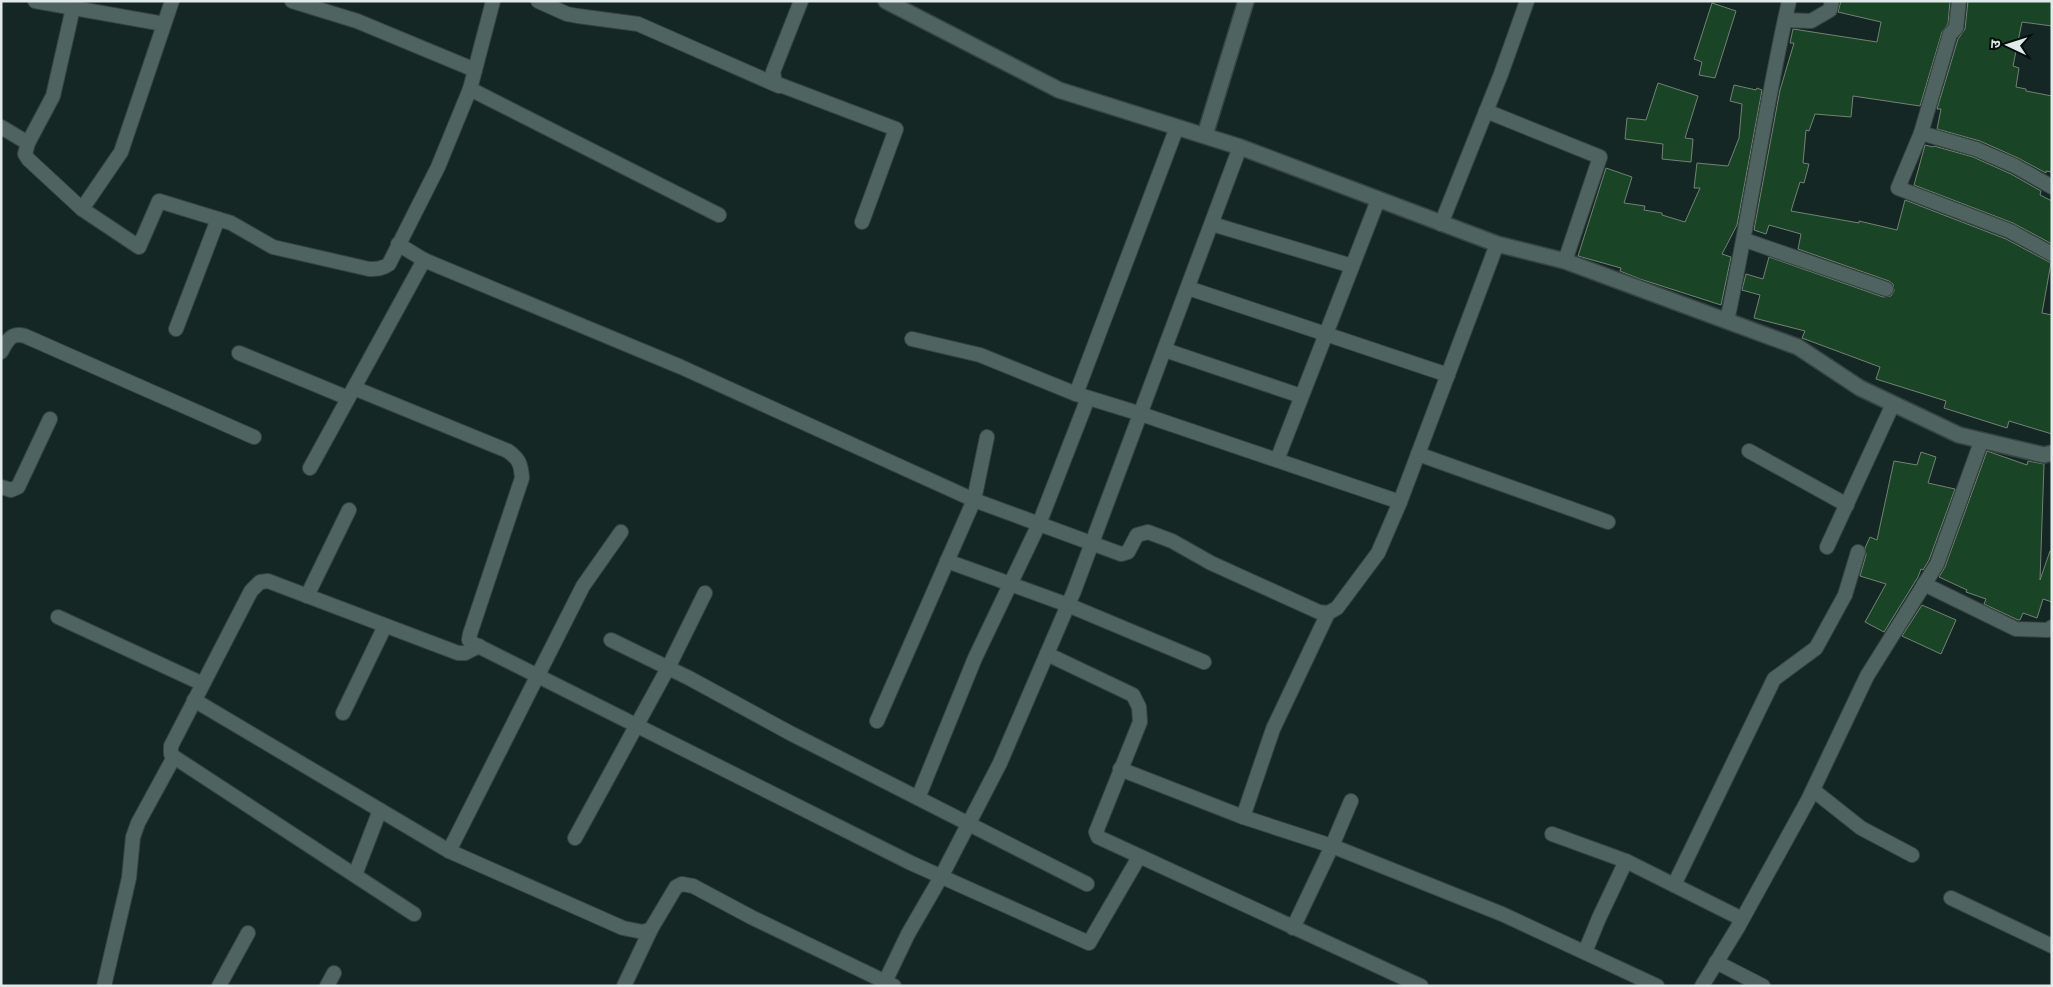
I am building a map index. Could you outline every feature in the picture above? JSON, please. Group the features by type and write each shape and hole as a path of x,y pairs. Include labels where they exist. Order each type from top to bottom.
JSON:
{"street":[{"path":"35,1 164,24"},
{"path":"82,209 120,152 172,1"},
{"path":"292,1 357,21 475,70"},
{"path":"73,8 53,96 28,143 25,154 28,159 82,209 139,247 159,201 241,228 273,247 369,269 384,268 388,264 438,167 470,89 493,1"},
{"path":"538,1 578,16 638,24 779,86 896,129 862,222"},
{"path":"779,86 775,83 773,72 801,1"},
{"path":"886,1 1059,90 1240,147 1440,224 1497,244 1565,261 1798,347 1860,388 1959,435 1981,442 2044,454 2052,453"},
{"path":"1205,135 1246,1"},
{"path":"1440,224 1486,111 1527,1"},
{"path":"1727,320 1744,240 1758,147 1789,1"},
{"path":"1784,20 1811,20 1830,10 1832,1"},
{"path":"1959,1 1956,28 1950,34 1921,133 1898,188 2010,231 2052,254"},
{"path":"470,89 719,215"},
{"path":"1486,111 1600,157 1565,261"},
{"path":"918,798 975,658 1039,524 1177,126"},
{"path":"1,127 28,143"},
{"path":"1921,133 1976,148 2052,186"},
{"path":"624,986 651,929 676,886 682,884 693,886 751,917 888,984 908,934 941,877 1000,763 1068,605 1240,147"},
{"path":"1277,460 1378,200"},
{"path":"176,329 218,219"},
{"path":"1212,224 1352,266"},
{"path":"1744,240 1886,289"},
{"path":"398,244 424,260 681,367 974,500 1121,554 1125,554 1137,535 1148,532 1172,541 1211,563 1319,612 1328,613 1338,608 1378,553 1400,502 1497,244"},
{"path":"310,468 424,260"},
{"path":"1188,288 1448,375"},
{"path":"1,352 8,340 13,336 18,334 25,336 254,437"},
{"path":"912,340 980,355 1082,396 1141,414 1400,502"},
{"path":"1165,350 1301,396"},
{"path":"239,353 508,451 517,458 521,465 522,478 470,634 470,640 478,646 941,877 1089,943 1139,857"},
{"path":"1827,547 1893,404"},
{"path":"1,487 10,490 18,487 50,419"},
{"path":"877,721 974,500 987,437"},
{"path":"1702,986 1742,919 1813,790 1867,676 1937,564 1981,442"},
{"path":"1749,451 1846,505"},
{"path":"1418,454 1608,522"},
{"path":"306,596 349,510"},
{"path":"450,852 583,586 621,532"},
{"path":"1674,885 1774,679 1816,648 1845,595 1858,552"},
{"path":"947,561 1068,605 1204,662"},
{"path":"414,914 171,754 171,746 255,586 260,582 268,581 458,653 478,646"},
{"path":"1924,584 2016,629 2048,630 2052,627"},
{"path":"575,838 668,668 705,593"},
{"path":"1244,817 1273,729 1328,613"},
{"path":"58,617 203,684"},
{"path":"343,713 385,626"},
{"path":"612,640 1087,884"},
{"path":"1047,654 1133,695 1139,707 1140,722 1096,832 1102,840 1421,986"},
{"path":"194,700 450,852 623,928 643,932 651,929"},
{"path":"104,986 130,878 133,837 138,823 174,756"},
{"path":"1120,769 1244,817 1332,846 1502,914 1657,986"},
{"path":"1813,790 1861,828 1912,855"},
{"path":"1293,928 1351,801"},
{"path":"355,875 380,810"},
{"path":"1552,834 1626,861 1742,919"},
{"path":"1585,952 1626,861"},
{"path":"1952,898 2052,946"},
{"path":"219,986 248,933"},
{"path":"1716,962 1763,986"},
{"path":"327,986 334,973"}],"building":[{"path":"1841,1 1950,1 1948,24 1942,32 1920,106 1853,96 1851,117 1815,114 1809,131 1806,130 1803,163 1809,164 1804,183 1800,182 1791,211 1859,223 1859,221 1897,230 1905,200 2006,239 2051,263 2042,313 2052,315 2052,434 2009,421 2007,428 1944,408 1946,401 1876,379 1880,367 1802,338 1805,331 1754,318 1760,295 1742,290 1746,274 1763,279 1769,257 1883,297 1891,296 1894,291 1893,284 1889,281 1798,249 1801,234 1769,225 1766,234 1754,230 1780,90 1794,43 1790,43 1793,29 1877,42 1881,22 1838,12"},
{"path":"1968,1 2052,1 2052,26 2022,22 2013,66 2019,68 2016,87 2052,96 2052,172 2046,171 2046,173 1980,141 1937,129 1941,109 1937,109 1958,39 1965,29"},
{"path":"1712,3 1736,11 1715,78 1699,75 1702,62 1694,59"},
{"path":"1658,83 1698,96 1685,138 1693,139 1691,162 1662,159 1663,144 1625,139 1627,118 1646,120"},
{"path":"1734,85 1762,90 1737,225 1722,254 1731,257 1721,305 1640,279 1620,271 1621,268 1578,256 1606,168 1632,177 1624,203 1645,206 1644,210 1662,213 1662,215 1685,222 1700,188 1694,188 1697,163 1728,166 1739,138 1742,104 1730,101"},
{"path":"1925,145 1973,157 2011,174 2041,191 2040,195 2052,201 2052,244 2013,223 1914,185"},
{"path":"1987,451 2027,465 2028,461 2044,464 2040,580 2050,551 2052,551 2052,602 2043,599 2037,618 2023,613 2020,620 2018,620 1984,604 1986,599 1966,592 1967,590 1939,577 1945,567"},
{"path":"1921,452 1936,457 1928,483 1955,489 1929,560 1923,570 1921,569 1884,632 1865,622 1886,584 1860,576 1866,555 1865,548 1870,537 1877,540 1894,461 1917,465"},
{"path":"1922,605 1956,620 1941,654 1902,636"}]}
